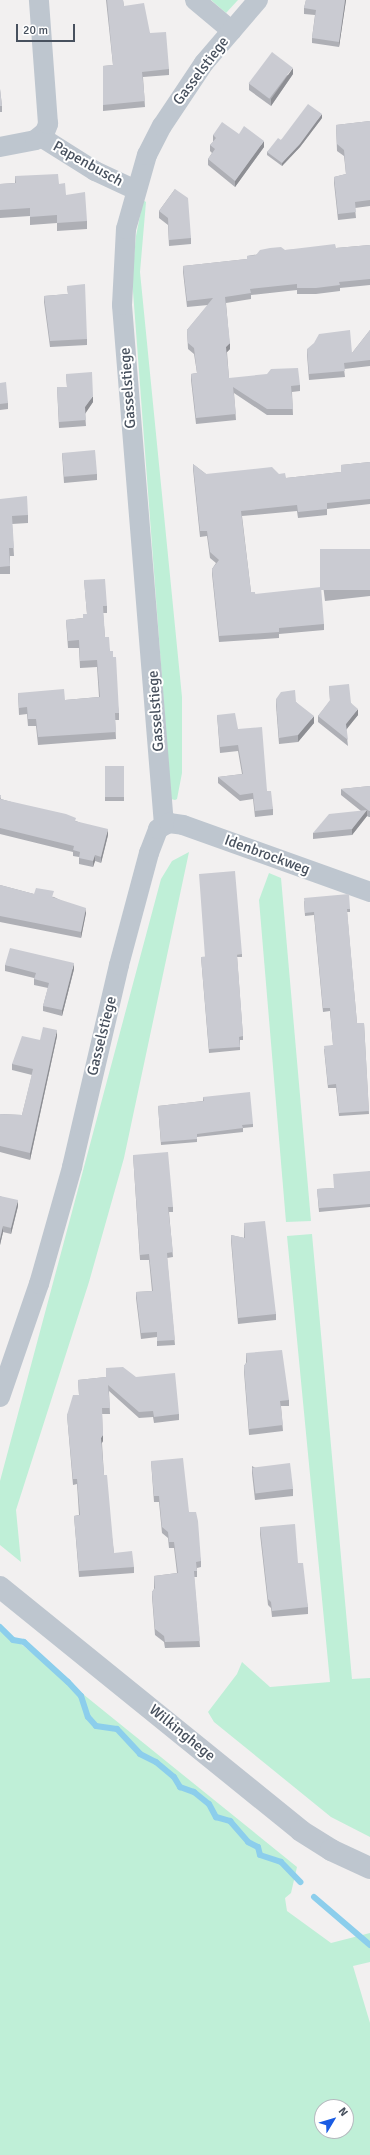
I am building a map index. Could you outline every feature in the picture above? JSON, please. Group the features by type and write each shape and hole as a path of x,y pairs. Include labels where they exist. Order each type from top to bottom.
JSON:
{"street":[{"name":"Papenbusch","path":"0,146 26,143 41,137 48,124 39,0"},
{"name":"Gasselstiege","path":"195,0 232,31"},
{"name":"Gasselstiege","path":"0,1397 39,1284 72,1167 149,853 158,830 164,825 122,305 126,229 147,155 180,96 258,0"},
{"name":"Papenbusch","path":"41,137 95,170 136,190"},
{"name":"Idenbrockweg","path":"164,825 169,822 183,825 370,892"},
{"name":"Wilkinghege","path":"0,1587 301,1831 331,1850 370,1868"}],"green space":[{"path":"211,0 238,0 226,13"},
{"path":"143,200 146,202 140,272 182,697 182,773 177,799 175,800 171,799 132,278 136,236"},
{"path":"189,852 124,1158 89,1282 16,1510 21,1562 0,1545 0,1481 161,879 172,861"},
{"path":"269,873 281,878 311,1221 286,1222 259,900"},
{"path":"312,1234 352,1679 370,1678 370,1837 331,1817 214,1722 208,1712 237,1674 242,1662 270,1687 330,1682 287,1236"},
{"path":"0,1627 297,1867 291,1893 285,1898 287,1911 331,1943 370,1933 370,1962 353,1966 370,2023 370,2155 0,2155"}],"building":[{"path":"107,0 123,0 124,6 144,3 150,33 166,32 169,69 142,72 145,101 103,105 103,66 113,65"},
{"path":"306,0 345,0 339,42 312,38 316,10 304,8"},
{"path":"272,52 293,68 269,99 249,83"},
{"path":"0,89 2,106 0,106"},
{"path":"308,104 322,114 300,144 282,163 267,152 278,138 281,140"},
{"path":"370,121 370,200 355,202 356,212 338,214 334,177 346,174 344,150 337,144 336,125"},
{"path":"222,122 239,134 244,126 264,141 235,181 208,159 215,149 210,145 216,138 213,135"},
{"path":"58,174 59,184 65,183 66,195 85,192 87,221 57,223 57,215 30,217 30,208 0,210 0,184 16,183 15,176"},
{"path":"175,189 188,198 191,238 169,240 168,218 159,211"},
{"path":"335,244 336,248 370,245 370,279 339,282 340,285 316,288 297,288 297,284 250,289 251,293 225,297 230,343 226,347 229,378 267,374 271,369 298,368 300,385 291,386 293,409 267,409 233,387 236,414 196,418 191,374 197,373 194,348 188,343 187,330 213,298 187,301 183,266 247,259 247,256 256,255 260,250 270,248 281,247 285,250"},
{"path":"85,284 87,339 50,341 44,296 68,294 67,286"},
{"path":"350,330 352,353 370,330 370,360 344,363 345,371 309,374 307,349 314,343 319,334"},
{"path":"92,372 93,396 85,407 86,420 59,422 57,387 67,387 66,374"},
{"path":"6,382 8,403 0,404 0,383"},
{"path":"95,450 97,474 64,477 62,453"},
{"path":"370,462 370,499 327,503 327,509 298,512 297,505 241,511 251,592 255,592 255,594 321,587 324,624 279,628 279,632 219,636 212,569 219,560 210,552 207,531 200,531 193,464 206,474 272,467 279,474 285,473 286,478 341,472 341,465"},
{"path":"27,496 28,515 12,516 14,548 9,548 10,566 0,567 0,499"},
{"path":"320,549 370,549 370,590 320,590"},
{"path":"105,579 107,606 103,606 105,637 109,637 110,651 113,651 113,657 116,657 119,713 115,713 116,732 38,737 36,719 28,719 27,707 19,708 18,693 64,689 65,700 100,697 97,660 80,661 79,640 68,641 66,620 83,618 83,614 87,614 84,580"},
{"path":"349,684 351,703 358,709 346,724 348,740 318,716 330,700 329,686"},
{"path":"295,690 296,702 314,716 298,735 279,738 276,699 281,692"},
{"path":"235,713 238,729 262,727 267,791 271,791 273,809 255,811 253,793 240,795 218,777 243,774 238,745 220,747 217,715"},
{"path":"105,766 124,766 124,797 105,797"},
{"path":"370,786 370,811 341,789"},
{"path":"0,799 66,814 76,818 75,821 108,829 101,857 95,855 93,861 79,858 80,852 73,850 74,846 0,828"},
{"path":"367,810 352,829 313,833 329,814"},
{"path":"235,871 242,954 237,954 243,1036 239,1037 240,1047 209,1049 201,957 205,957 199,874"},
{"path":"0,885 34,894 36,888 54,891 52,897 86,908 81,932 0,916"},
{"path":"349,894 350,909 347,909 357,1023 364,1023 369,1111 339,1113 336,1084 328,1085 324,1046 333,1045 330,1008 323,1008 314,912 305,913 304,898"},
{"path":"10,948 74,963 62,1010 43,1006 49,983 34,979 36,973 5,965"},
{"path":"43,1027 57,1030 30,1153 0,1146 0,1114 22,1115 33,1069 12,1064 22,1036 40,1040"},
{"path":"250,1092 253,1124 242,1125 243,1128 197,1134 197,1139 161,1142 158,1106 204,1101 203,1097"},
{"path":"168,1152 173,1207 168,1207 173,1252 167,1253 175,1340 157,1341 157,1332 141,1333 136,1292 153,1291 149,1254 140,1255 133,1155"},
{"path":"370,1171 370,1204 319,1208 317,1189 334,1188 333,1174"},
{"path":"0,1196 18,1200 11,1228 3,1226 0,1239"},
{"path":"265,1221 276,1314 238,1318 231,1235 245,1238 244,1223"},
{"path":"282,1350 289,1400 280,1401 283,1425 249,1429 244,1366 247,1362 246,1353"},
{"path":"123,1367 136,1377 175,1373 179,1414 154,1417 153,1411 139,1412 108,1385 110,1408 102,1408 103,1435 101,1438 104,1475 107,1475 114,1553 132,1551 134,1567 79,1571 74,1516 80,1515 77,1479 73,1479 67,1415 73,1395 79,1395 78,1380 106,1377 106,1368"},
{"path":"183,1458 189,1512 196,1512 198,1521 201,1561 196,1562 197,1571 194,1571 200,1641 165,1642 164,1636 155,1629 152,1592 155,1588 154,1576 178,1573 174,1542 169,1542 168,1532 162,1527 159,1496 154,1496 151,1461"},
{"path":"290,1463 293,1489 255,1493 252,1468"},
{"path":"295,1524 298,1563 303,1563 308,1607 272,1611 271,1602 268,1599 260,1527"}],"waterway":[{"path":"0,1627 13,1640 24,1642 68,1682 81,1696 88,1717 96,1726 117,1729 140,1754 156,1762 174,1777 180,1787 194,1792 209,1804 216,1817 230,1821 248,1842 258,1847 260,1855 281,1862 300,1882"},
{"path":"314,1897 370,1945"}]}
